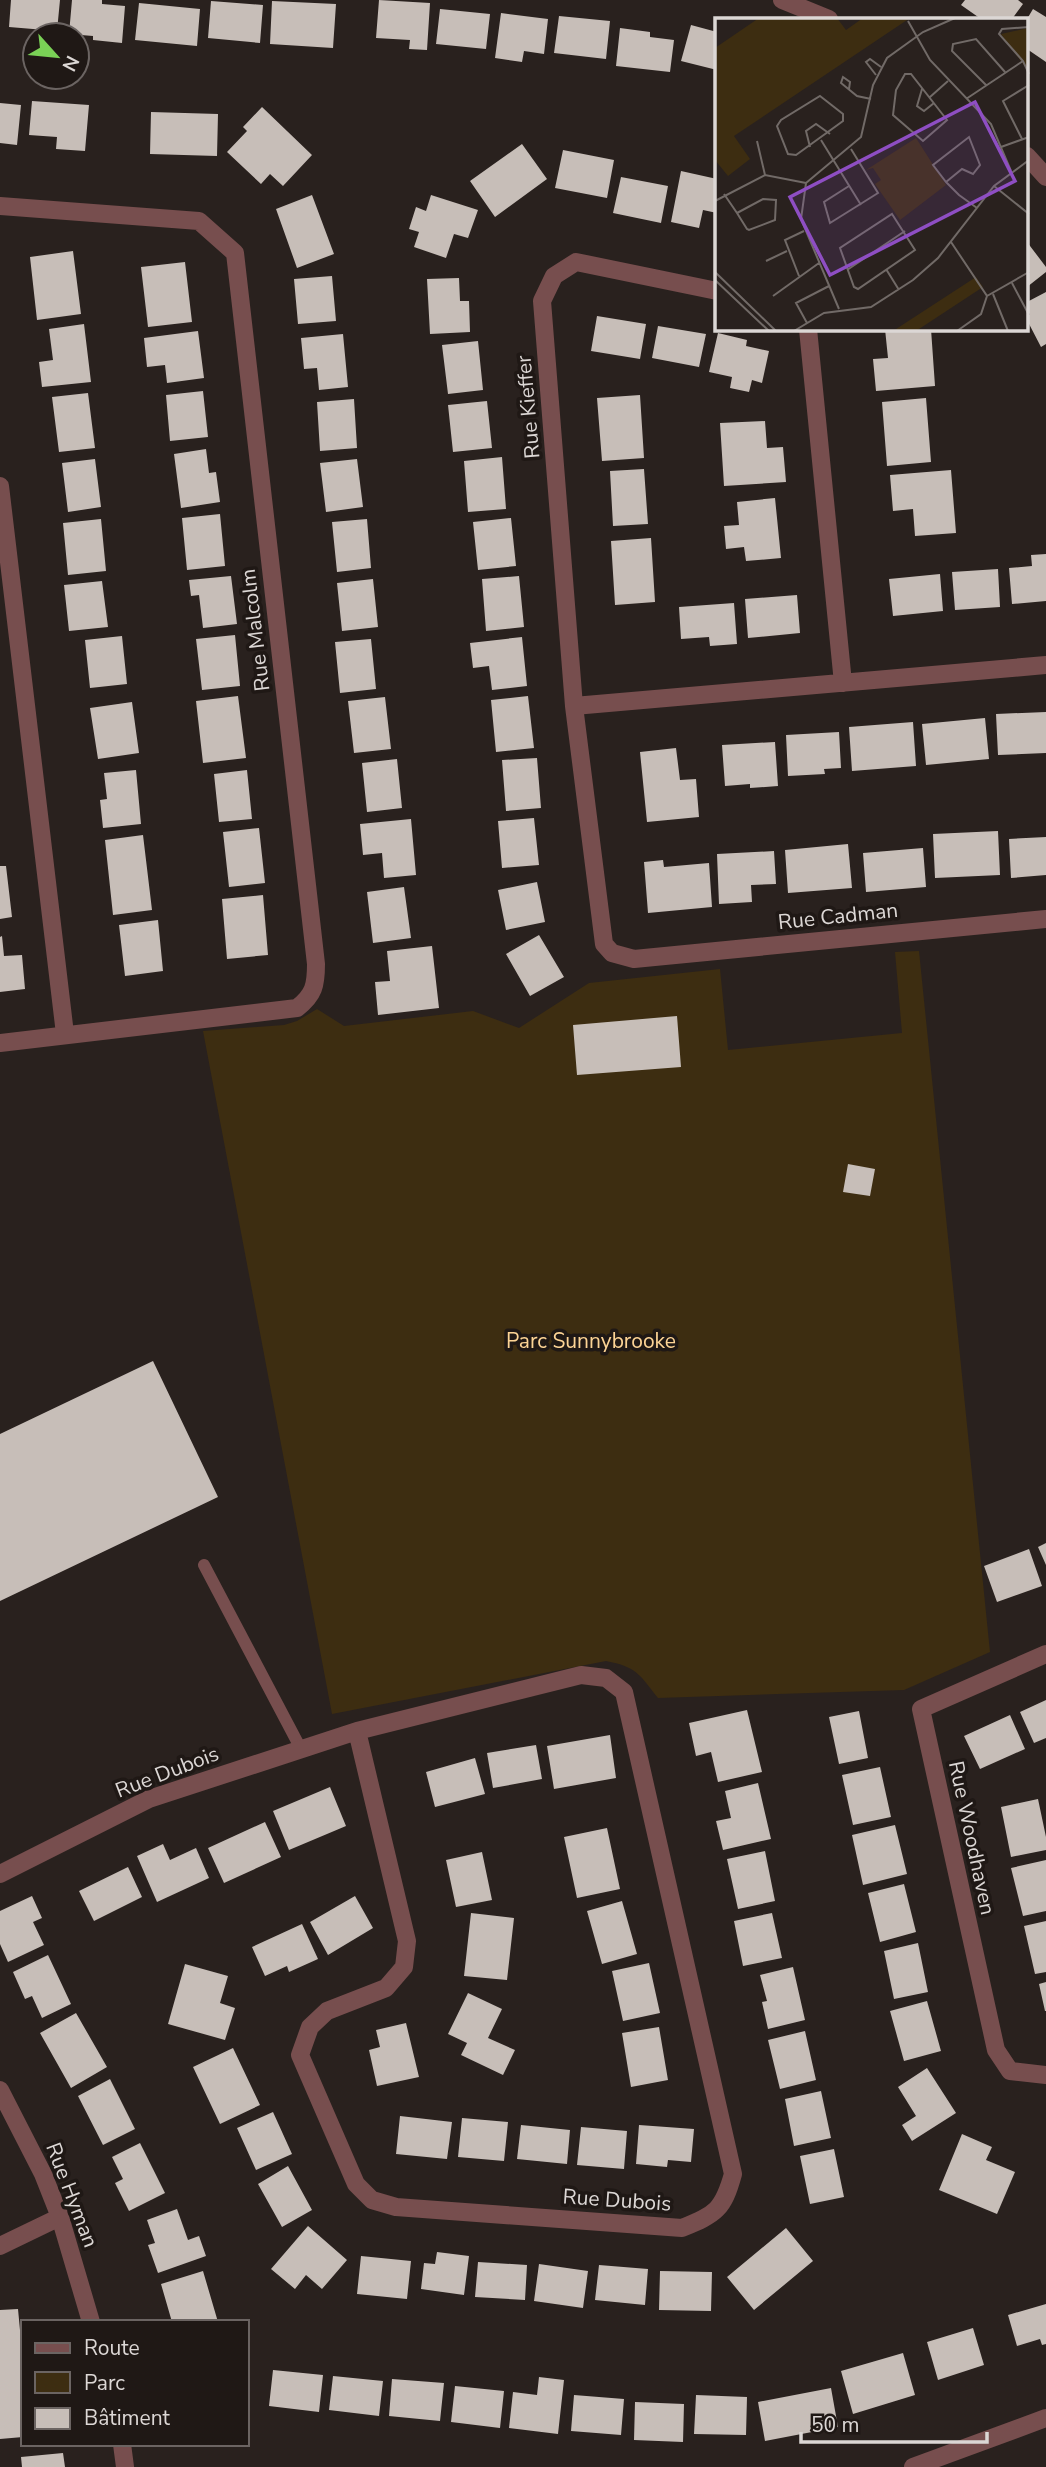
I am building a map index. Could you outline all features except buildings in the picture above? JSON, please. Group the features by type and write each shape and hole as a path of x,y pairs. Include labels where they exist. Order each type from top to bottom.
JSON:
{"street":[{"path":"782,0 827,18"},
{"path":"1028,157 1046,177"},
{"name":"Rue Malcolm","path":"0,206 199,220 235,253 316,964 316,986 310,998 297,1008 0,1043"},
{"name":"Rue Kieffer","path":"634,959 612,953 604,944 574,706 542,301 554,276 576,262 715,291"},
{"path":"808,331 843,682"},
{"path":"0,486 65,1034"},
{"path":"574,706 1046,665"},
{"name":"Rue Cadman","path":"634,959 1046,919"},
{"name":"Rue Woodhaven","path":"1046,1654 920,1709 996,2050 1010,2071 1046,2075"},
{"name":"Rue Dubois","path":"0,1874 149,1798 357,1731 581,1675 606,1678 624,1692 733,2174 726,2198 710,2217 682,2228 396,2207 372,2200 356,2184 300,2055 310,2027 327,2011 386,1988 404,1967 407,1941 357,1731"},
{"name":"Rue Hyman","path":"0,2090 43,2174 61,2217 90,2320"},
{"path":"0,2246 61,2217"},
{"path":"913,2467 1046,2418"},
{"path":"122,2446 125,2467"}],"lane":[{"path":"204,1565 301,1749"}],"green space":[{"name":"Parc Sunnybrooke","path":"919,951 990,1652 904,1690 658,1698 631,1669 606,1661 332,1714 203,1031 284,1025 317,1009 344,1026 473,1011 519,1028 589,983 720,969 728,1050 902,1033 895,952"}]}
